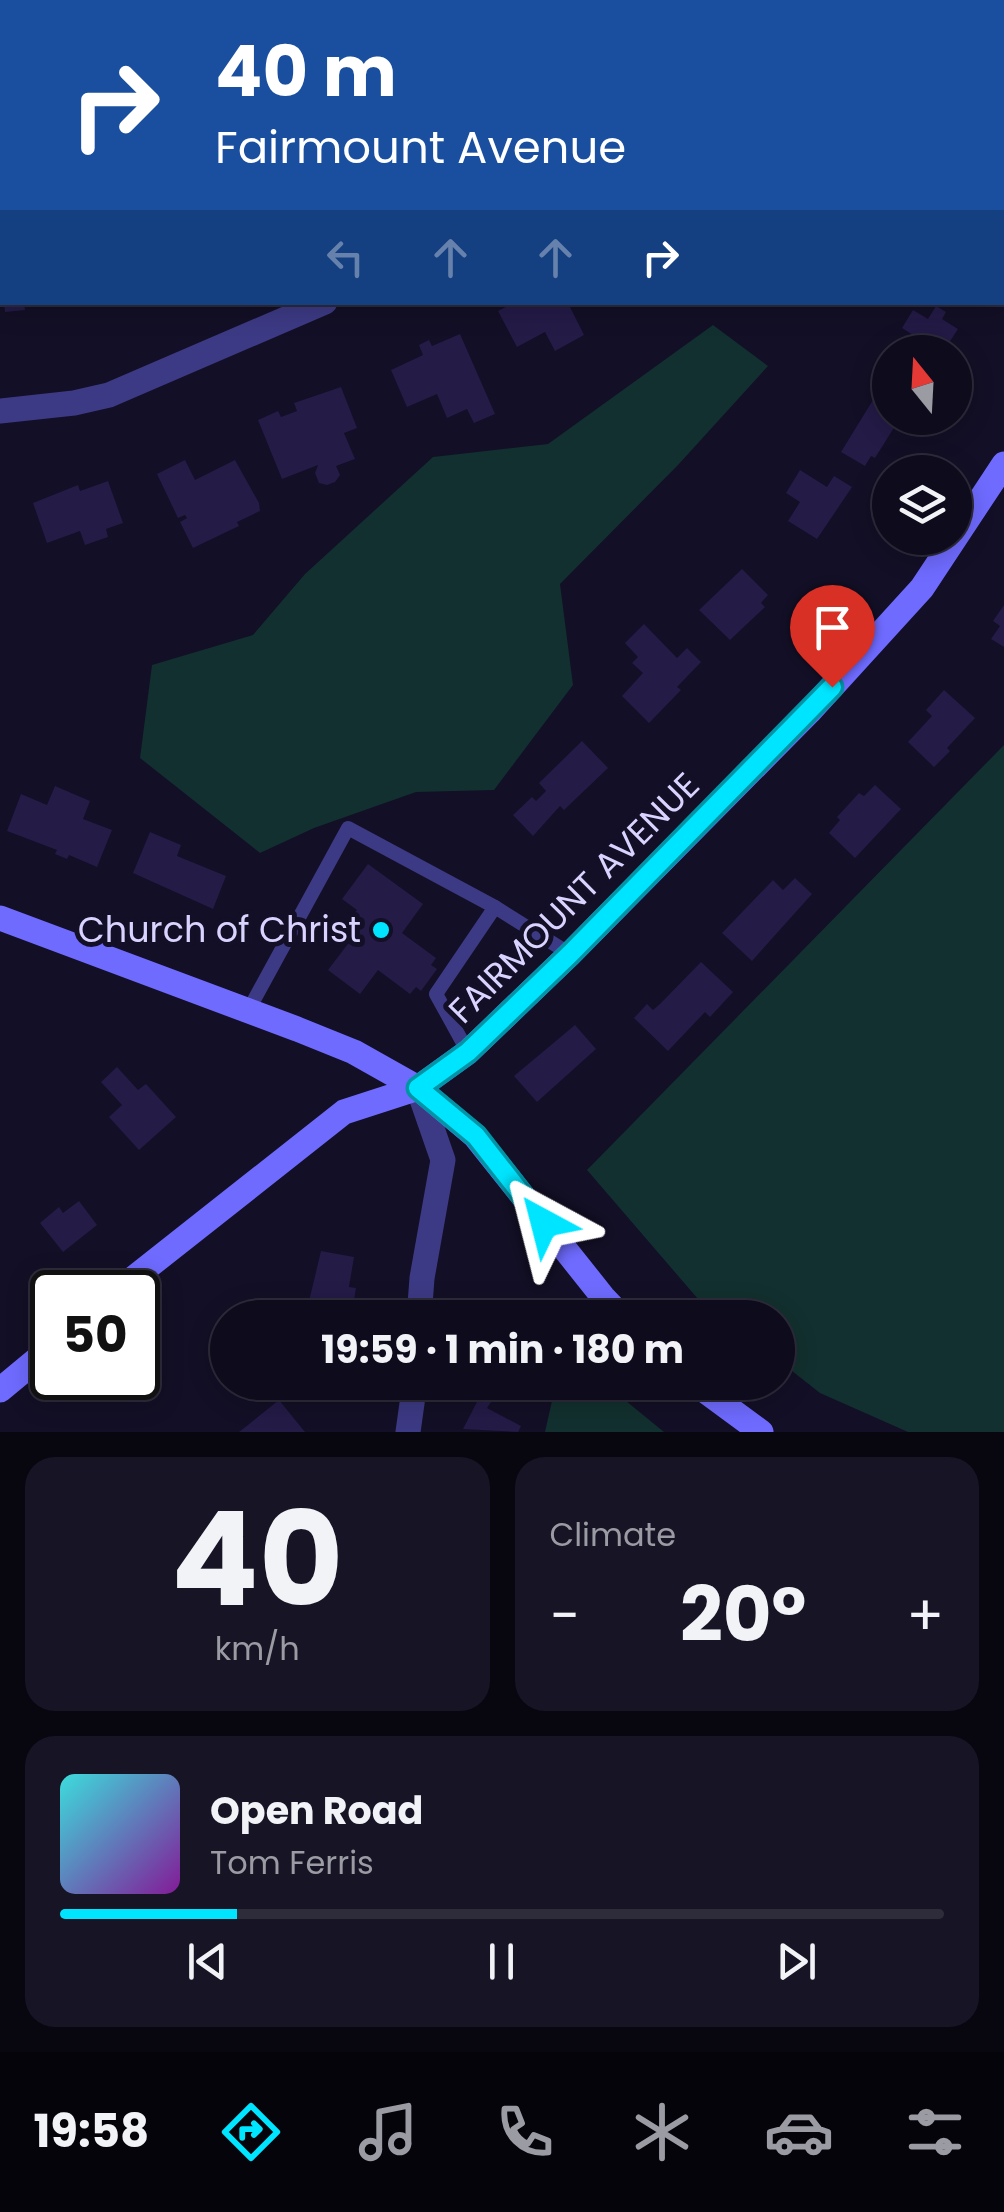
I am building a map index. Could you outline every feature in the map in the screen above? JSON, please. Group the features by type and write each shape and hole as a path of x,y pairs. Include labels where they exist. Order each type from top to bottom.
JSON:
{"main road":[{"name":"FAIRMOUNT AVENUE","path":"144,1270 344,1112 418,1088 468,1052 809,712 922,588 1004,464"},
{"path":"0,918 354,1052 418,1088 476,1136 606,1300"},
{"path":"0,1390 30,1365"},
{"path":"717,1400 761,1432"}],"street":[{"path":"0,411 45,408 110,395 318,305"},
{"path":"418,1088 443,1160 421,1300"},
{"path":"408,1432 412,1400"}],"lane":[{"path":"248,1011 348,828 495,907 570,954"},
{"path":"468,1052 436,994 495,907"}],"green space":[{"path":"713,325 768,366 678,465 560,584 573,685 494,790 416,792 314,828 260,853 140,758 152,665 253,635 305,574 433,457 548,444"},
{"path":"1004,745 1004,1432 908,1432 820,1393 795,1373 795,1300 699,1300 587,1170"},
{"path":"552,1400 625,1400 664,1432 545,1432"}],"building":[{"path":"4,305 24,305 25,310 5,312"},
{"path":"509,305 569,305 584,335 555,351 545,332 517,347 498,311"},
{"path":"936,306 946,312 942,319 958,329 954,335 913,335 902,328 913,310 928,319"},
{"path":"460,334 495,414 474,423 467,409 447,418 437,394 407,407 391,370 423,355 419,345 429,340 432,346"},
{"path":"341,387 357,428 344,433 355,459 336,466 340,475 327,485 319,483 315,473 318,465 282,479 258,420 278,411 281,417 297,411 294,403"},
{"path":"872,402 872,435 889,435 865,466 841,452"},
{"path":"185,460 195,480 235,460 260,511 193,548 180,522 187,518 178,518 157,474"},
{"path":"800,470 827,487 834,476 852,487 817,539 788,521 800,502 786,493"},
{"path":"108,481 123,523 106,529 108,537 85,545 80,531 47,543 33,503 78,485 80,491"},
{"path":"742,569 768,595 761,603 765,607 730,640 699,610"},
{"path":"1004,605 1004,647 991,639 1000,626 993,621"},
{"path":"644,624 677,658 687,648 701,662 649,723 622,696 643,673 632,663 638,657 625,643"},
{"path":"944,690 975,718 934,767 908,742 932,716 926,710"},
{"path":"582,741 608,768 564,810 560,806 533,836 513,815 532,797 536,801 546,791 539,783"},
{"path":"875,785 901,809 855,858 829,833 840,820 837,817 859,793 864,796"},
{"path":"55,786 90,801 83,819 112,830 97,867 69,855 67,859 55,854 57,850 7,831 21,794 47,805"},
{"path":"150,832 181,845 177,856 226,876 213,909 133,873"},
{"name":"Church of Christ","path":"368,864 423,904 402,933 436,958 431,965 437,969 421,991 416,987 410,994 378,970 360,994 328,970 360,928 349,920 357,910 342,899"},
{"path":"795,878 812,894 752,961 722,933 773,880 783,890"},
{"path":"701,962 733,992 710,1017 705,1012 668,1051 634,1018 647,1004 653,1010"},
{"path":"575,1025 596,1049 537,1102 514,1076"},
{"path":"117,1067 138,1090 146,1084 176,1117 139,1150 109,1117 122,1105 101,1082"},
{"path":"79,1201 97,1225 63,1252 40,1223 59,1207 63,1213"},
{"path":"321,1251 354,1257 349,1287 356,1288 354,1300 309,1300"},
{"path":"279,1400 305,1432 239,1432"},
{"path":"478,1400 491,1402 487,1408 521,1426 518,1432 463,1429"}],"place":[{"name":"Church of Christ","path":"381,930"}],"route":[{"path":"544,1223 476,1136 418,1088 468,1052 570,954 832,687"}]}
